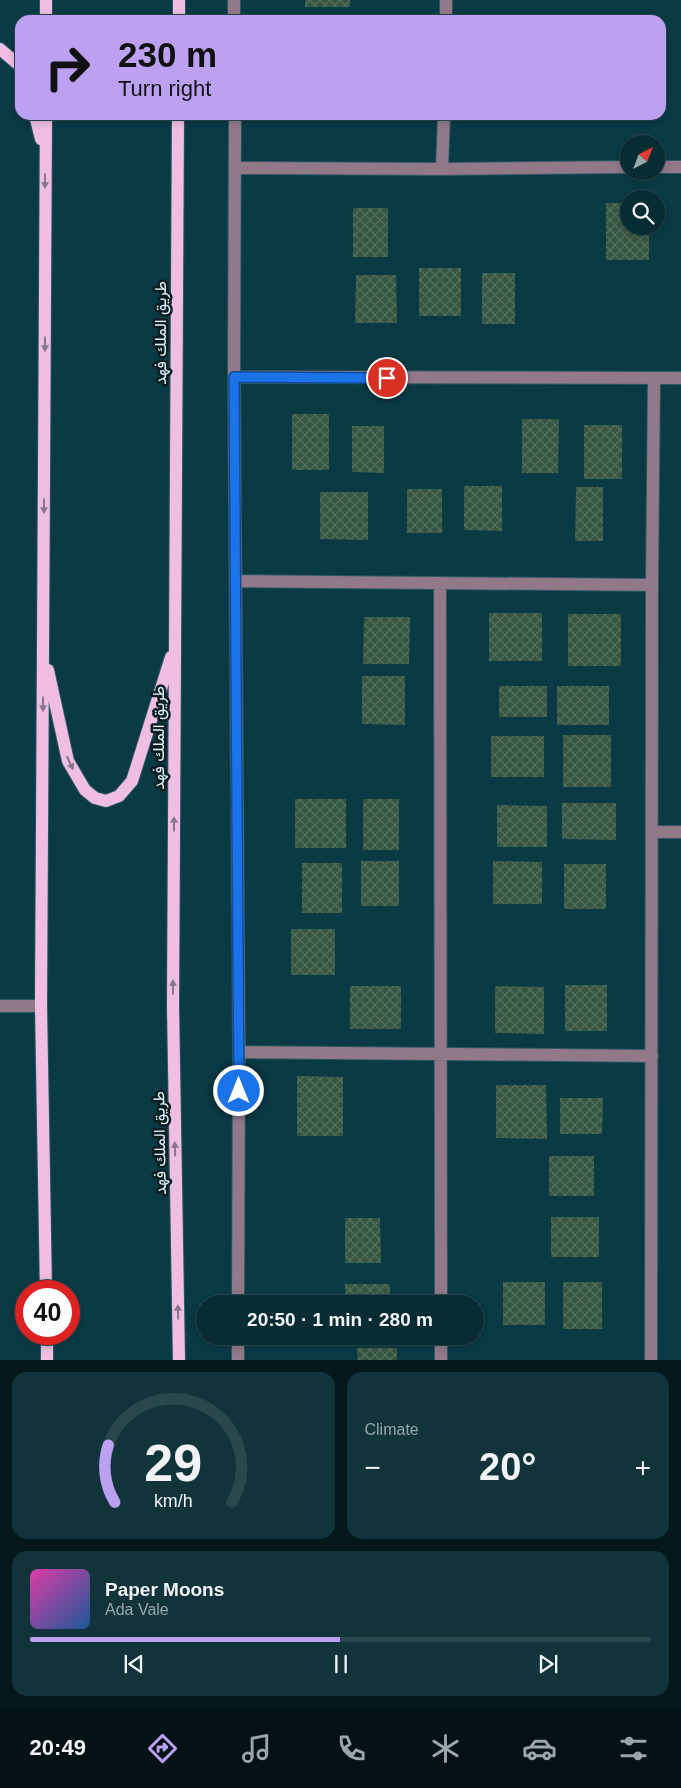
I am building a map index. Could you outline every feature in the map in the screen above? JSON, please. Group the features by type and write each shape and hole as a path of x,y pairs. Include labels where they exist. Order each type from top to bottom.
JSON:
{"main road":[{"path":"46,0 46,15"},
{"path":"178,15 179,0"},
{"path":"0,49 15,62"},
{"path":"36,120 46,160"},
{"path":"46,120 41,1006 46,1280"},
{"name":"طريق الملك فهد","path":"178,120 173,1006 179,1360"},
{"path":"43,648 68,761 85,790 95,798 106,801 119,796 132,781 175,645"},
{"path":"46,1345 47,1360"}],"street":[{"path":"234,0 234,15"},
{"path":"446,0 446,15"},
{"path":"234,120 239,1052 238,1295"},
{"path":"442,169 444,120"},
{"path":"235,168 620,167"},
{"path":"665,167 681,167"},
{"path":"234,377 681,378"},
{"path":"651,1360 654,378"},
{"path":"237,581 652,585"},
{"path":"440,583 441,1295"},
{"path":"652,832 681,832"},
{"path":"0,1006 41,1006"},
{"path":"239,1052 652,1056"},
{"path":"238,1345 238,1360"},
{"path":"441,1345 441,1360"}],"building":[{"path":"305,0 350,0 350,7 305,7"},
{"path":"606,203 620,203 620,235 649,235 649,260 606,260"},
{"path":"353,208 388,208 388,257 353,257"},
{"path":"419,268 461,268 461,316 419,316"},
{"path":"482,273 515,273 515,324 482,324"},
{"path":"356,275 396,275 397,323 355,323"},
{"path":"292,414 329,414 329,470 292,470"},
{"path":"522,419 559,419 558,473 522,473"},
{"path":"584,425 622,425 622,479 584,479"},
{"path":"352,426 384,426 384,473 352,472"},
{"path":"464,486 502,486 502,531 464,530"},
{"path":"576,487 603,487 603,541 575,541"},
{"path":"407,489 442,489 442,533 407,533"},
{"path":"320,492 368,492 368,540 320,539"},
{"path":"489,613 542,613 542,661 489,661"},
{"path":"568,614 621,614 621,666 568,666"},
{"path":"364,617 410,617 409,664 363,664"},
{"path":"362,676 405,676 405,725 362,724"},
{"path":"499,686 547,686 547,717 499,717"},
{"path":"557,686 609,686 609,725 557,725"},
{"path":"563,735 611,735 611,787 563,787"},
{"path":"491,736 544,736 544,777 491,777"},
{"path":"295,799 346,799 346,848 295,848"},
{"path":"363,799 399,799 399,850 363,850"},
{"path":"562,803 616,803 616,840 562,839"},
{"path":"497,805 547,806 547,847 497,847"},
{"path":"361,861 399,861 399,906 361,906"},
{"path":"493,861 542,862 542,904 493,904"},
{"path":"302,863 342,863 342,913 302,913"},
{"path":"564,864 606,864 606,909 564,909"},
{"path":"291,929 335,929 335,975 291,975"},
{"path":"565,985 607,985 607,1031 565,1031"},
{"path":"350,986 401,986 401,1029 350,1029"},
{"path":"495,986 544,987 544,1034 495,1033"},
{"path":"297,1076 343,1077 343,1136 297,1136"},
{"path":"496,1085 546,1085 547,1139 496,1138"},
{"path":"560,1098 603,1098 602,1134 560,1134"},
{"path":"549,1156 594,1156 594,1196 549,1196"},
{"path":"551,1217 599,1217 599,1257 551,1257"},
{"path":"345,1218 380,1218 381,1263 345,1263"},
{"path":"503,1282 545,1282 545,1325 503,1325"},
{"path":"563,1282 602,1282 602,1329 563,1329"},
{"path":"345,1284 390,1284 390,1295 345,1295"},
{"path":"357,1348 397,1348 397,1360 358,1360"}],"route":[{"path":"239,1091 237,581 234,377 387,378"}]}
